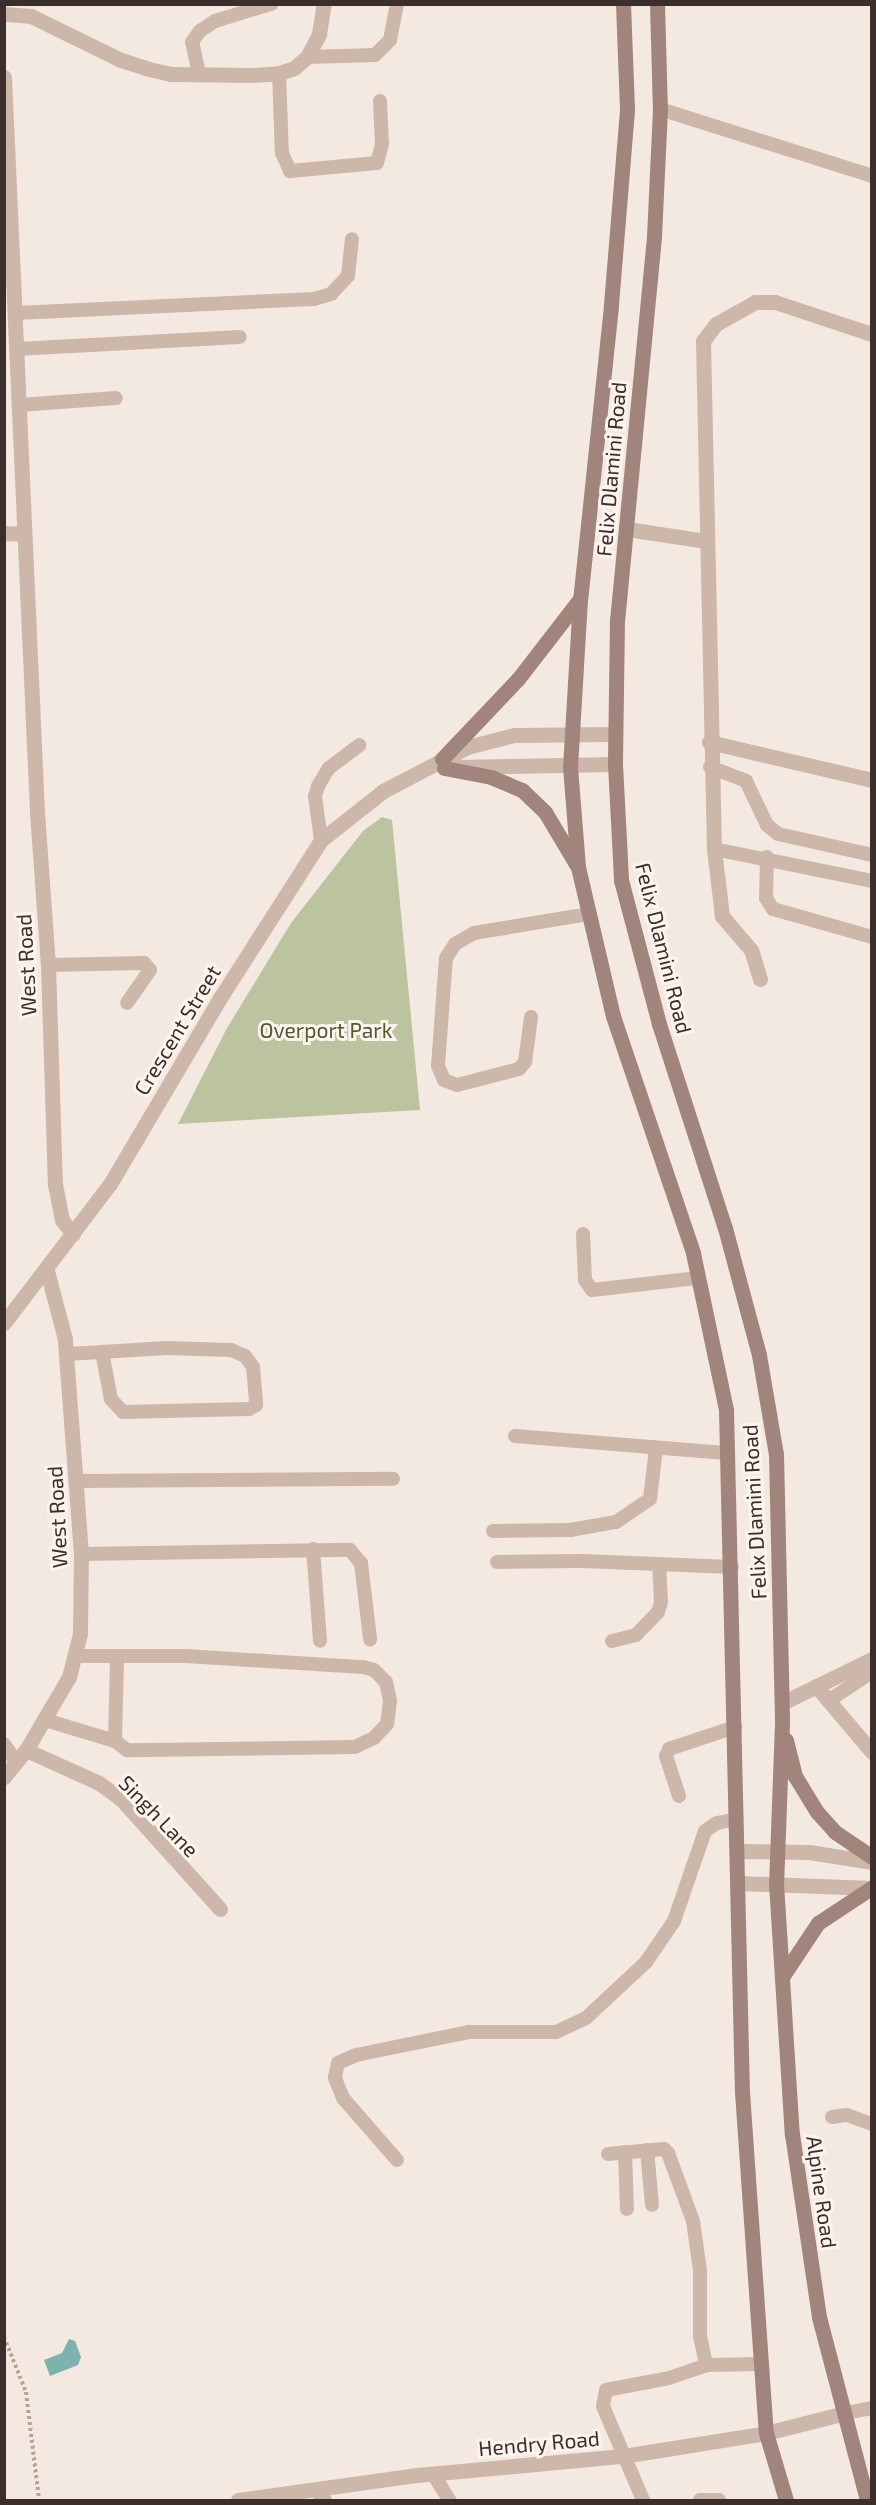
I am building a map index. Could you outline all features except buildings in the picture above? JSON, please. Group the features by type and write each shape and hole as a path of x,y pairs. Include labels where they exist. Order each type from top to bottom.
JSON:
{"main road":[{"name":"Felix Dlamini Road","path":"623,4 627,110 611,306 580,599 569,733 570,766 578,867 589,914 614,1016 693,1253 726,1410 739,1882"},
{"name":"Felix Dlamini Road","path":"657,4 660,109 654,237 617,620 615,764 621,880 659,1024 725,1228 761,1366 776,1454 782,1703 775,1852 776,1883"},
{"path":"578,867 536,800 508,783 443,764 518,679 580,599"},
{"path":"782,1723 795,1776 817,1812 835,1832 872,1859"},
{"path":"739,1882 742,2092 760,2364 766,2433 786,2500"},
{"name":"Alpine Road","path":"776,1883 792,2134 819,2317 841,2414 867,2500"},
{"path":"782,1977 818,1923 872,1888"}],"street":[{"path":"4,14 31,16 56,26 121,60 149,69 199,74 279,73 294,68 308,57 319,34 324,4"},
{"name":"West Road","path":"4,77 37,812 48,965 55,1184 62,1220 74,1234"},
{"path":"760,979 751,950 722,916 714,849 709,742 701,358 708,331 755,302 775,302 872,334"},
{"path":"627,529 705,541"},
{"path":"4,533 24,534"},
{"name":"Crescent Street","path":"4,1323 46,1271 110,1184 220,998 321,840 404,779 443,764 480,742 514,735 615,734"},
{"path":"709,742 872,780"},
{"name":"Crescent Street","path":"443,764 570,766 615,764"},
{"name":"West Road","path":"4,1777 45,1720 77,1656 81,1554 66,1354 61,1314 46,1271"},
{"path":"782,1703 872,1659"},
{"path":"816,1686 872,1752"},
{"name":"Singh Lane","path":"21,1756 99,1783 121,1799 220,1909"},
{"path":"738,1851 809,1852 872,1859"},
{"path":"739,1882 872,1888"},
{"name":"Hendry Road","path":"238,2500 320,2495 433,2474 623,2456 766,2433 841,2414"}],"lane":[{"path":"199,74 192,42 200,31 214,21 271,4"},
{"path":"308,57 375,55 390,40 397,4"},
{"path":"279,73 282,153 290,171 377,163 382,144 380,101"},
{"path":"660,109 872,176"},
{"path":"15,313 314,299 331,294 348,276 352,239"},
{"path":"17,349 240,337"},
{"path":"19,405 116,398"},
{"path":"321,840 315,796 318,786 329,768 360,745"},
{"path":"710,767 746,781 767,825 778,834 872,855"},
{"path":"714,849 767,857 872,881"},
{"path":"767,857 766,898 773,909 872,937"},
{"path":"531,1017 525,1062 519,1069 457,1085 444,1080 438,1066 446,957 455,944 474,933 589,914"},
{"path":"48,965 144,963 150,970 127,1003"},
{"path":"583,1234 585,1280 592,1290 698,1278"},
{"path":"66,1354 166,1348 240,1353 253,1367 256,1405 249,1409 123,1412 111,1399 102,1352"},
{"path":"514,1436 728,1453"},
{"path":"493,1531 570,1530 616,1522 650,1499 656,1448"},
{"path":"76,1481 393,1479"},
{"path":"81,1554 342,1548 356,1554 361,1563 370,1639"},
{"path":"313,1550 320,1641"},
{"path":"497,1562 732,1567"},
{"path":"612,1641 636,1635 658,1612 661,1602 659,1564"},
{"path":"45,1720 115,1741 127,1750 355,1747 383,1731 390,1701 380,1675 363,1666 186,1656 117,1658 77,1656"},
{"path":"115,1741 117,1658"},
{"path":"828,1701 872,1672"},
{"path":"679,1796 666,1756 669,1749 735,1727"},
{"path":"4,1744 21,1756"},
{"path":"398,2160 343,2098 335,2078 338,2063 356,2055 469,2032 556,2032 586,2018 646,1962 674,1921 705,1831 717,1822 737,1819"},
{"path":"832,2117 847,2115 872,2124"},
{"path":"608,2154 664,2148 669,2153 693,2221 700,2270 700,2336 706,2365"},
{"path":"647,2150 652,2205"},
{"path":"625,2152 627,2209"},
{"path":"643,2500 603,2406 606,2390 669,2378 706,2365 760,2364"},
{"path":"841,2414 872,2408"},
{"path":"433,2474 449,2500"},
{"path":"700,2500 719,2500"}],"path":[{"path":"4,2337 26,2392 39,2500"}],"green space":[{"name":"Overport Park","path":"382,817 392,820 420,1110 178,1124 227,1028 291,923 363,831"}],"water":[{"path":"69,2339 75,2341 81,2357 78,2365 50,2376 44,2360 62,2353"}]}
